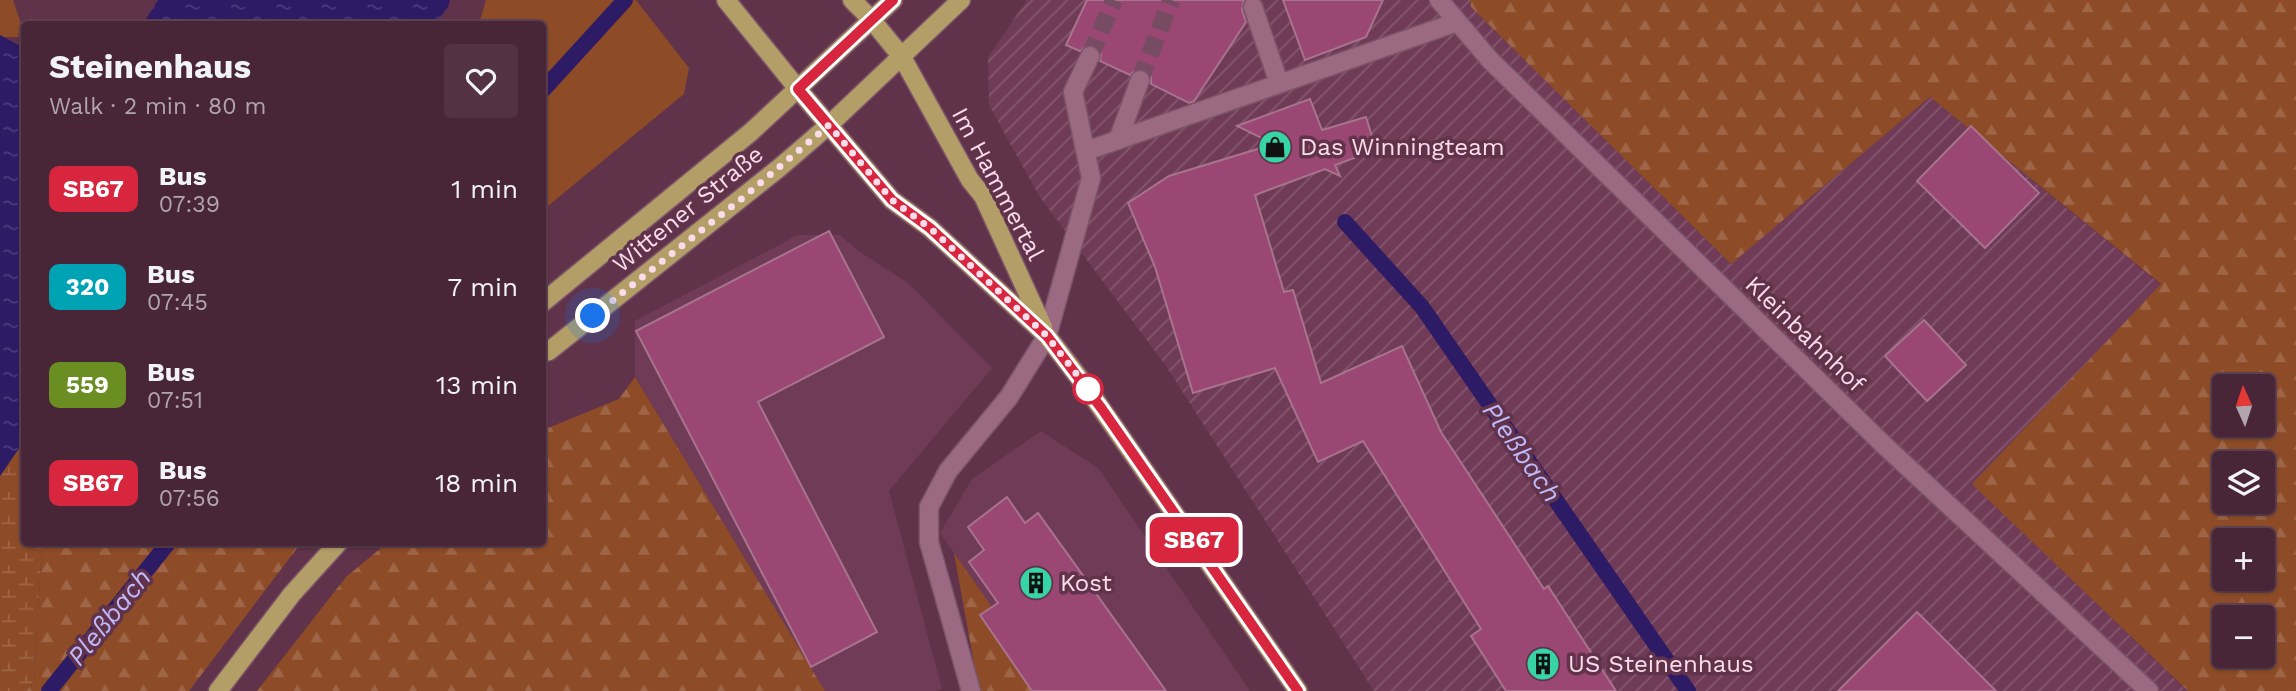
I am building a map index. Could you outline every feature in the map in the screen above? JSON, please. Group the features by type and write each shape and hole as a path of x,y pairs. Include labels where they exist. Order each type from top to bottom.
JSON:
{"main road":[{"path":"726,0 829,125"},
{"path":"852,0 902,57"},
{"name":"Wittener Straße","path":"546,300 751,132 893,0"},
{"name":"Wittener Straße","path":"546,352 745,196 829,125 961,0"},
{"name":"Im Hammertal","path":"902,57 970,180 983,196 1047,336"},
{"name":"Im Hammertal","path":"829,125 892,200 930,228 1047,336 1095,399 1298,691"},
{"path":"218,691 292,594 335,546"}],"street":[{"name":"Kleinbahnhof","path":"1439,0 1490,60 1875,437 2148,691"},
{"path":"1253,7 1279,83"},
{"path":"1086,151 1457,22"},
{"path":"971,691 929,542 929,507 948,471 1009,397 1047,336 1091,178 1073,92 1090,55"},
{"path":"1118,140 1140,80"}],"shaded area":[{"path":"1027,0 1470,0 1471,7 1731,264 1930,97 2161,285 1973,484 2187,691 1374,691 1166,366 1039,196 989,105 988,57"},
{"path":"798,235 840,235 857,250 908,283 992,368 889,491 942,689 936,691 825,691 635,377 635,321"},
{"path":"1041,431 1099,469 1250,691 1051,691 940,533 972,479"}],"green space":[{"path":"0,0 13,0 21,24 18,37 0,35"},
{"path":"486,0 636,0 689,68 684,94 546,208 546,21 480,21"},
{"path":"1470,0 2296,0 2296,691 2188,691 1972,484 2161,284 1930,97 1731,264 1471,7"},
{"path":"635,377 825,691 257,691 346,577 383,546 546,546 546,429 619,399"},
{"path":"21,445 21,546 42,546 34,681 26,691 0,691 0,476"},
{"path":"42,546 299,546 189,691 26,691 34,681"},
{"path":"954,553 1051,691 979,691"}],"water":[{"path":"158,0 450,0 437,21 145,21"},
{"path":"0,35 21,46 21,445 0,476"}],"building":[{"path":"1087,0 1244,0 1242,10 1246,22 1194,101 1189,103 1151,84 1151,77 1145,70 1137,69 1130,75 1100,61 1101,54 1095,46 1088,45 1080,51 1066,45"},
{"path":"1283,0 1383,0 1366,37 1305,60"},
{"path":"1310,99 1322,130 1366,117 1376,150 1335,165 1340,176 1325,169 1255,195 1284,292 1293,290 1321,383 1402,346 1441,432 1544,589 1548,586 1616,691 1506,691 1471,636 1481,629 1363,441 1318,462 1275,368 1193,393 1155,267 1128,203 1169,176 1274,144 1237,126"},
{"path":"1971,126 2039,193 1985,248 1917,181"},
{"path":"829,231 884,337 758,402 877,632 811,667 636,331"},
{"path":"1924,320 1966,365 1927,401 1885,356"},
{"name":"Kost","path":"1007,497 1025,523 1038,513 1166,691 1032,691 980,615 998,603 969,562 984,550 968,527"},
{"path":"1917,612 1996,691 1838,691"}],"waterway":[{"name":"Pleßbach","path":"546,87 625,0"},
{"name":"Pleßbach","path":"1345,222 1422,307 1688,691"},
{"name":"Pleßbach","path":"49,691 166,546"}],"tunnel":[{"path":"1090,56 1114,0"},
{"path":"1140,80 1171,0"}],"bus line":[{"name":"SB67","path":"893,0 798,89 892,200 930,228 1047,336 1102,409 1298,691"}],"place":[{"name":"Das Winningteam","path":"1275,147"},
{"name":"Kost","path":"1036,583"},
{"name":"US Steinenhaus","path":"1543,664"}],"route":[{"path":"593,316 779,169 829,125 892,200 930,228 1047,336 1088,389"}]}
